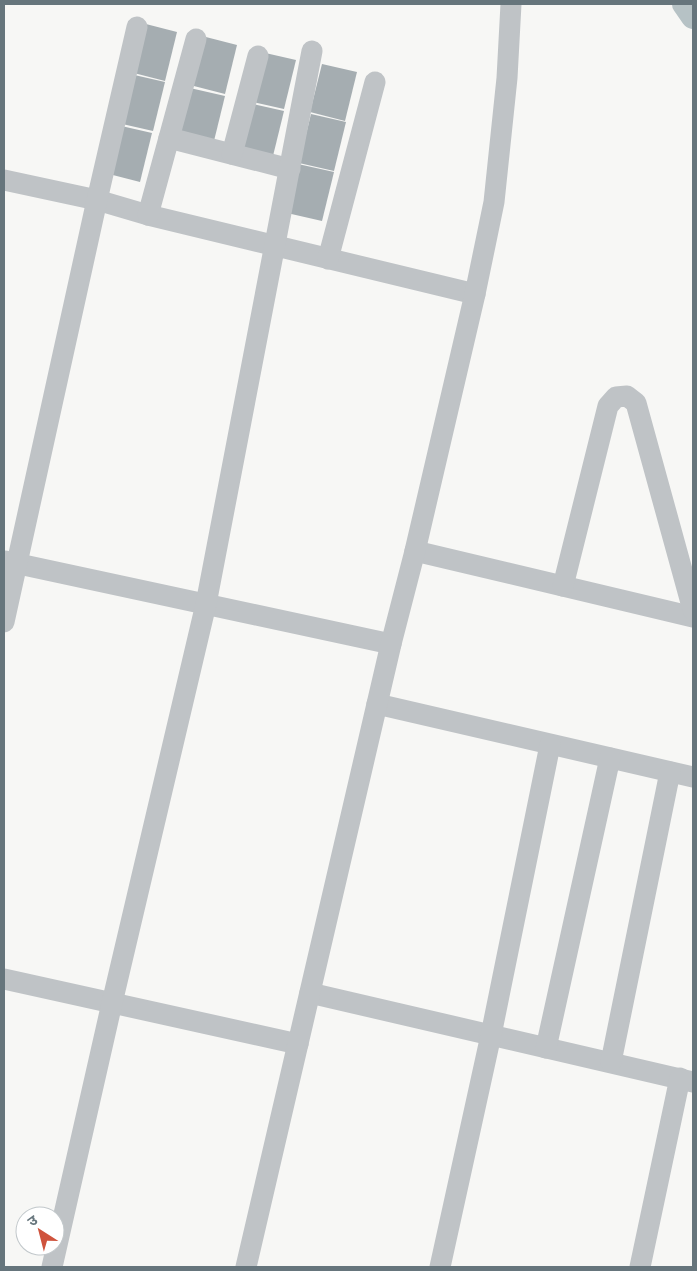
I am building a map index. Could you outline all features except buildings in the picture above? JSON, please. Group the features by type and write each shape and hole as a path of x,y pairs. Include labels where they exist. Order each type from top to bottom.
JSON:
{"street":[{"path":"246,1267 391,644 415,551 475,294 494,202 507,78 511,4"},
{"path":"4,622 10,562 137,27"},
{"path":"148,215 196,39"},
{"path":"52,1267 206,604 312,50"},
{"path":"232,154 258,56"},
{"path":"328,259 375,82"},
{"path":"169,138 290,169"},
{"path":"4,180 97,200 148,215 275,244 328,259 475,294"},
{"path":"562,586 608,406 616,397 627,396 636,403 693,610"},
{"path":"415,551 693,617"},
{"path":"10,562 391,644"},
{"path":"377,704 693,777"},
{"path":"440,1267 491,1035 550,744"},
{"path":"546,1048 610,758"},
{"path":"611,1062 670,772"},
{"path":"4,979 298,1044"},
{"path":"310,994 687,1080 640,1267"}],"waterway":[{"path":"684,4 693,17"}]}
